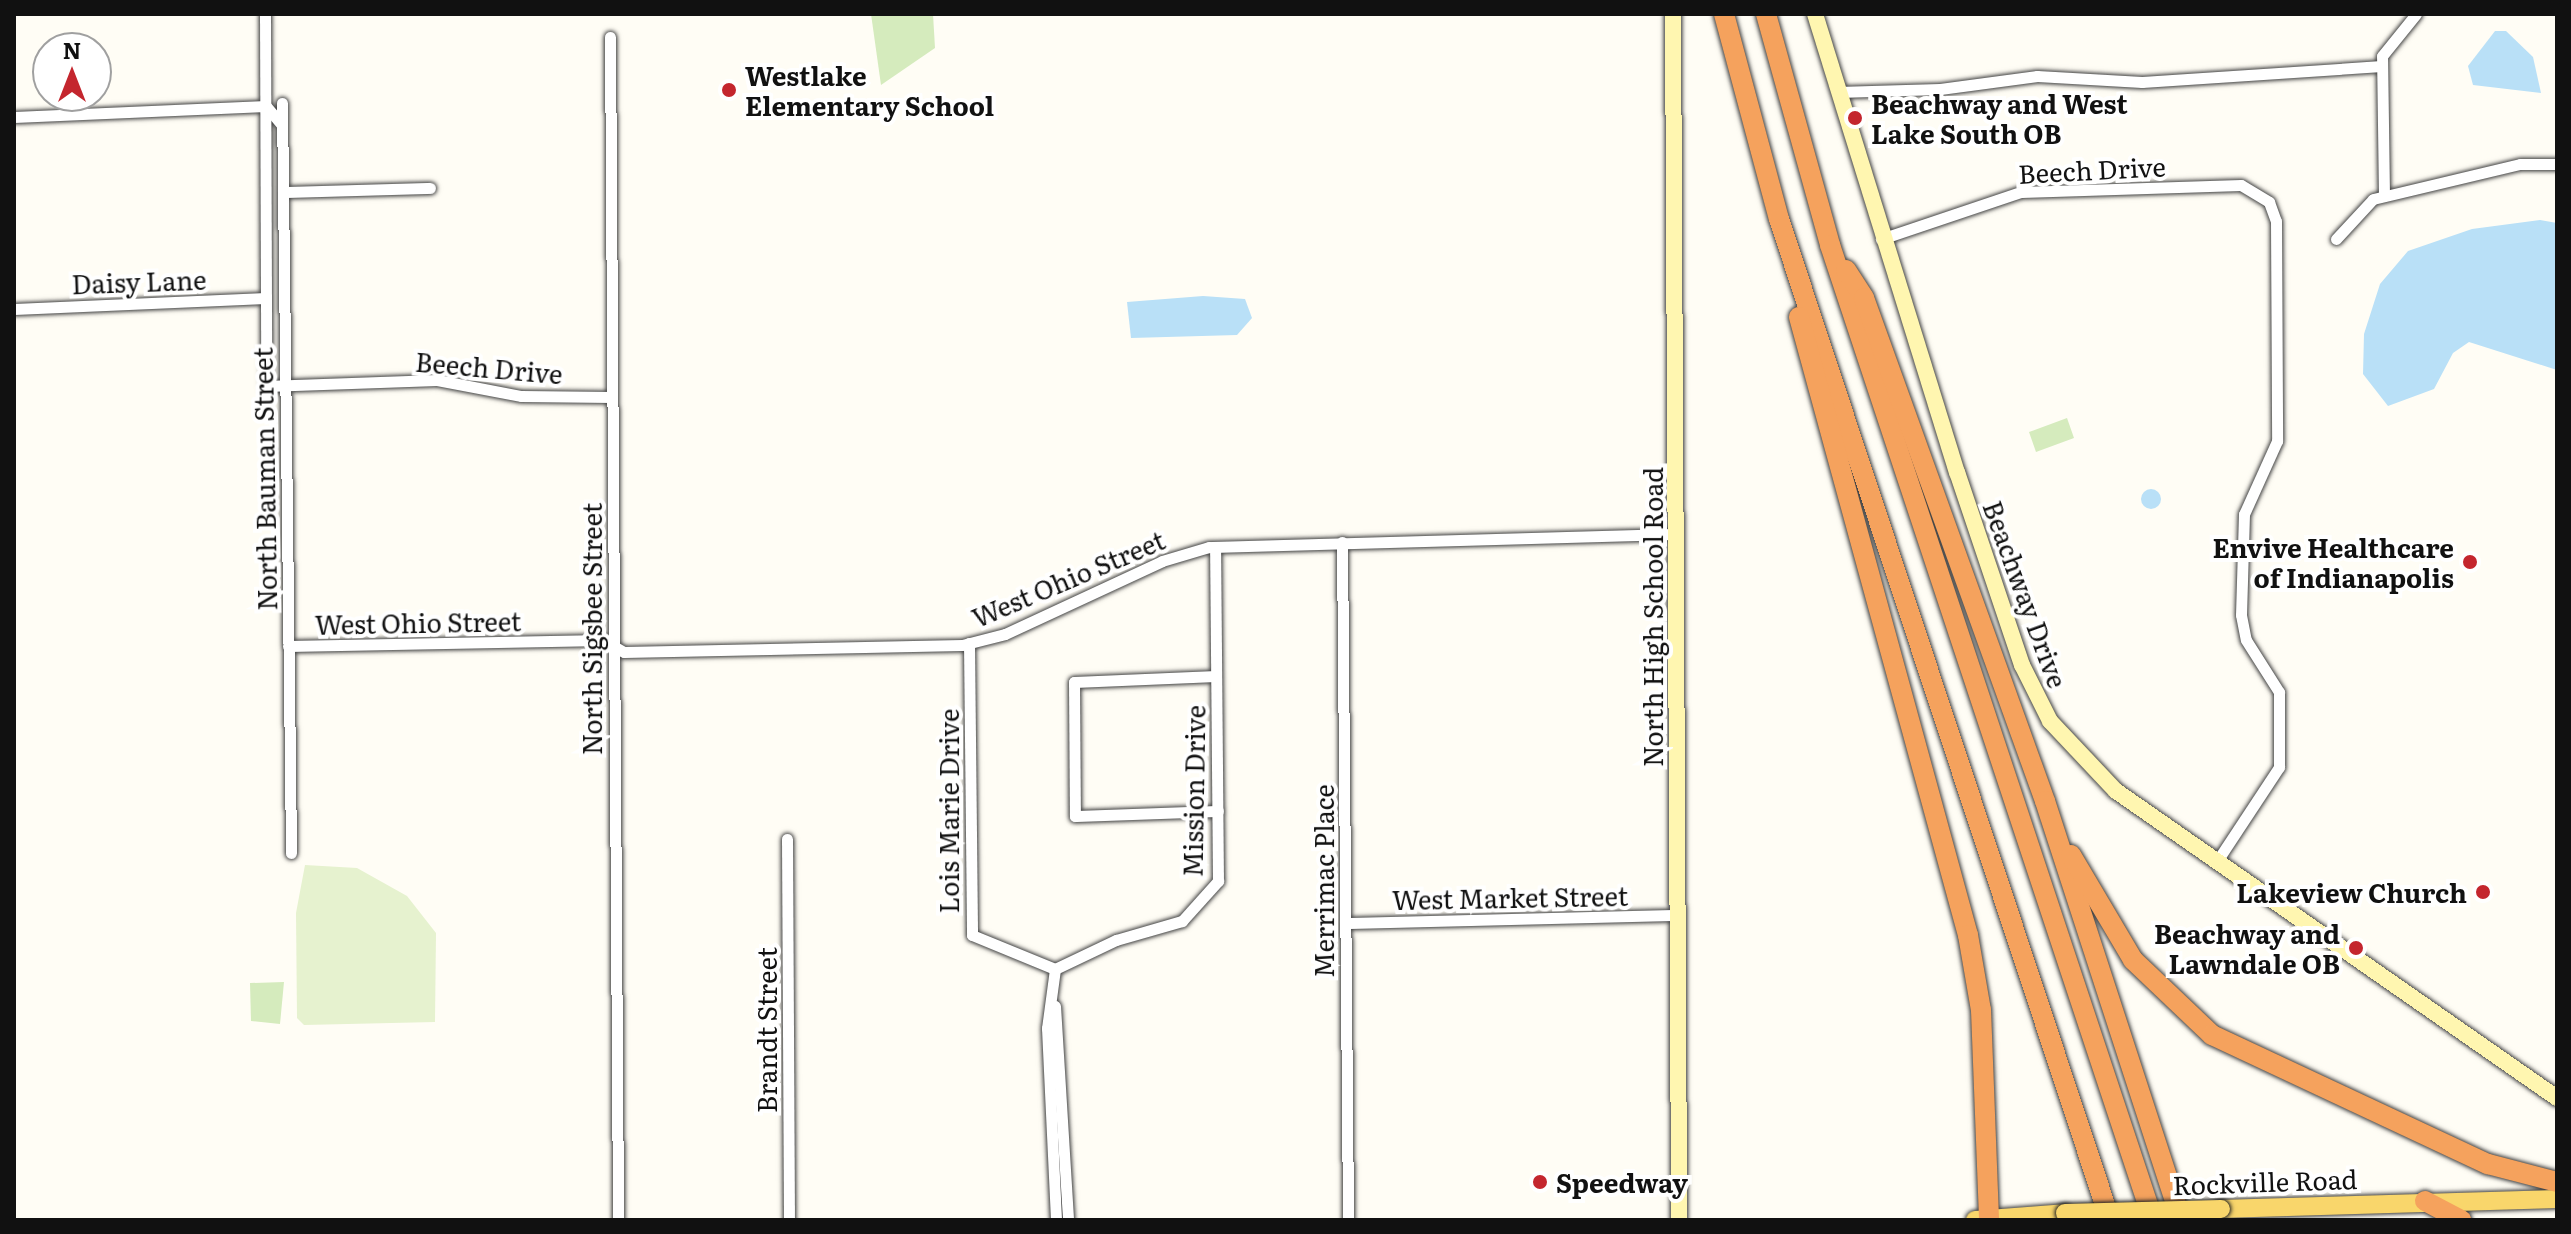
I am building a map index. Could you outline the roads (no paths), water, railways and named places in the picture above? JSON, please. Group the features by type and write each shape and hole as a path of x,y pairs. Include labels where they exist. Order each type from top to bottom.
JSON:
{"highway":[{"path":"1724,14 1779,219 2110,1220"},
{"path":"1766,14 1830,245 2153,1220"},
{"path":"1779,219 1814,390 1968,935 1981,1010 1989,1220"},
{"path":"1830,245 1864,298 2045,801 2181,1220"},
{"path":"2045,801 2112,932 2158,988 2212,1035 2488,1164 2557,1182"},
{"path":"2425,1201 2461,1220"}],"main road":[{"name":"Rockville Road","path":"1975,1220 2065,1213 2557,1199"}],"street":[{"name":"North Bauman Street","path":"265,14 266,386"},
{"name":"North High School Road","path":"1673,14 1679,1220"},
{"name":"Beachway Drive","path":"1815,14 1881,239 2039,703 2096,774 2557,1098"},
{"path":"2384,196 2381,66 2388,43 2416,14"},
{"name":"North Sigsbee Street","path":"610,37 618,1220"},
{"path":"1837,92 1940,89 2037,76 2142,82 2381,66"},
{"name":"North Bauman Street","path":"282,103 291,853"},
{"path":"14,117 266,106 282,125"},
{"path":"2336,239 2351,215 2384,196 2520,164 2557,164"},
{"name":"Beech Drive","path":"1881,239 2021,192 2235,184 2262,194 2276,221 2277,441 2244,514 2241,615 2246,640 2279,692 2279,767 2217,861"},
{"path":"283,192 430,188"},
{"name":"Daisy Lane","path":"14,309 266,298"},
{"name":"Beech Drive","path":"266,386 437,380 521,396 612,397"},
{"name":"West Ohio Street","path":"288,646 603,640 624,652 969,643 1015,630 1162,561 1215,547 1676,534"},
{"name":"Merrimac Place","path":"1342,542 1348,1220"},
{"name":"Mission Drive","path":"1055,969 1200,908 1218,881 1215,547"},
{"name":"Lois Marie Drive","path":"969,643 972,935 1055,969"},
{"path":"1216,676 1074,682 1075,816 1218,811"},
{"name":"Brandt Street","path":"787,839 789,1220"},
{"name":"West Market Street","path":"1345,923 1677,915"},
{"path":"1055,969 1068,1220"},
{"path":"1055,1006 1047,1028 1056,1220"}],"water":[{"path":"2495,31 2506,31 2533,57 2541,93 2473,85 2468,66"},
{"path":"2540,220 2557,223 2557,370 2469,342 2453,353 2434,389 2388,406 2363,374 2364,334 2380,284 2408,251 2472,229"},
{"path":"1203,296 1245,299 1252,318 1237,335 1131,338 1127,302"},
{"path":"2151,489 2158,492 2161,499 2158,506 2151,509 2144,506 2141,499 2144,492"}],"place":[{"name":"Westlake Elementary School","path":"729,90"},
{"name":"Beachway and West Lake South OB","path":"1855,118"},
{"name":"Envive Healthcare of Indianapolis","path":"2470,562"},
{"name":"Lakeview Church","path":"2483,892"},
{"name":"Beachway and Lawndale OB","path":"2356,948"},
{"name":"Speedway","path":"1540,1182"}]}
